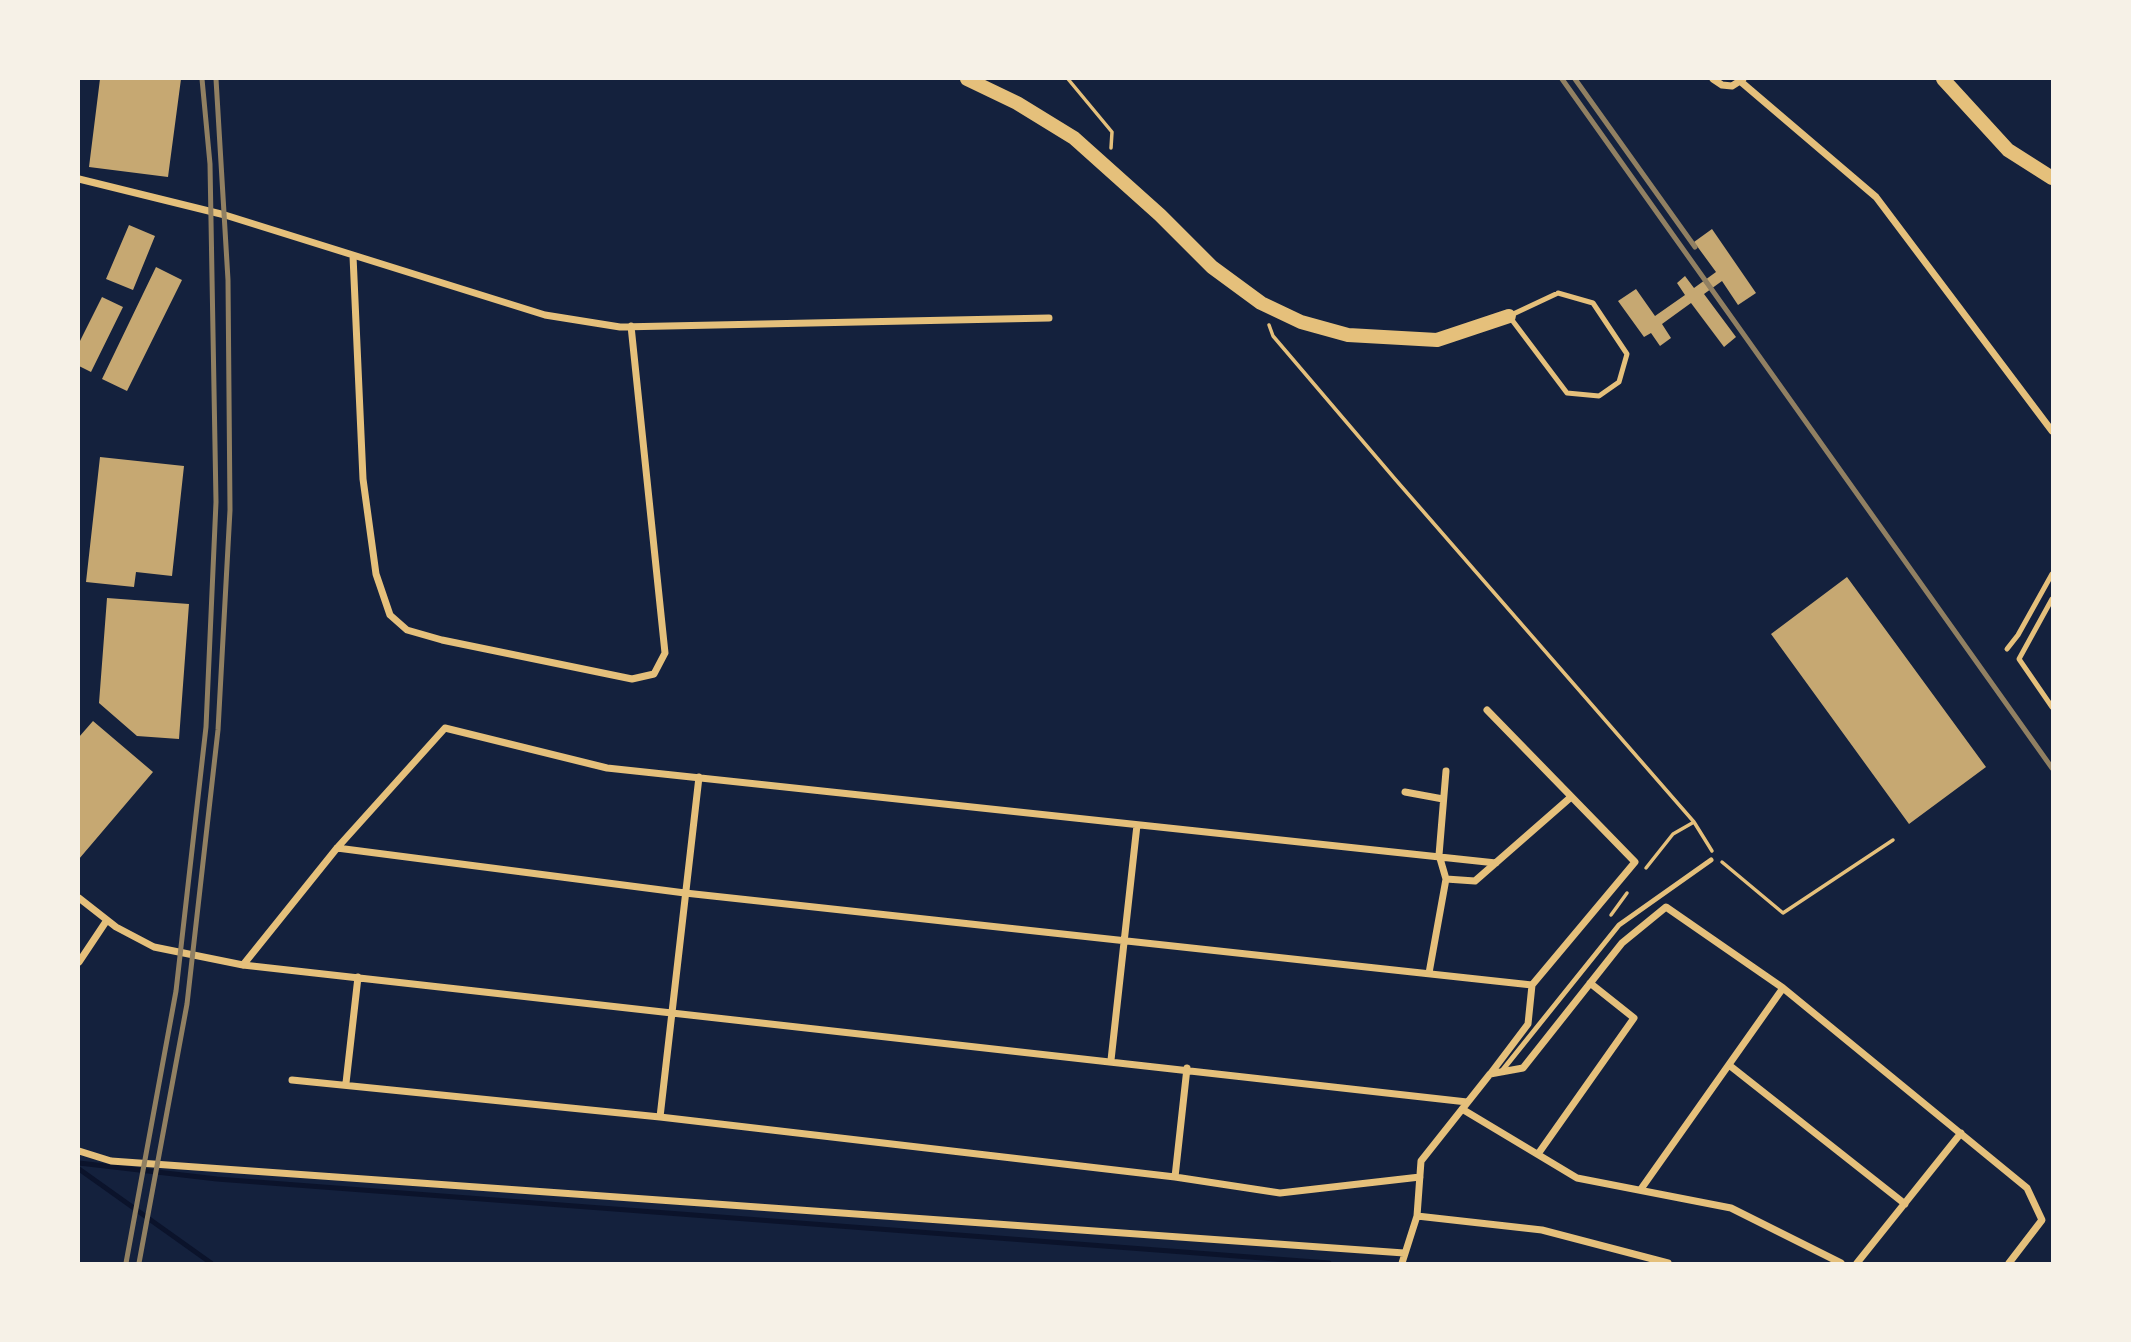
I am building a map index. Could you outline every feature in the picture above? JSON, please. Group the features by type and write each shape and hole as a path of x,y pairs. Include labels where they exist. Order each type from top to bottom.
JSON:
{"main road":[{"path":"967,79 1017,103 1074,138 1212,267 1261,303 1301,322 1348,335 1393,340 1437,340 1509,316"},
{"path":"1943,79 2008,150 2052,177"}],"street":[{"path":"1713,79 1722,85 1732,86 1742,80 1876,197 2052,431"},
{"path":"79,179 225,215 545,315 631,326 732,327 1049,318"},
{"path":"353,256 363,479 376,574 390,615 407,630 442,640 632,679 654,674 665,653 631,326"},
{"path":"1402,1263 1417,1216 1421,1161 1528,1024 1532,985 1635,862 1487,710"},
{"path":"243,965 337,848 444,728 607,768 1496,863"},
{"path":"1429,973 1446,879 1439,855 1446,771"},
{"path":"660,1117 699,777"},
{"path":"1405,792 1443,799"},
{"path":"1446,879 1475,881 1571,797"},
{"path":"1111,1060 1137,825"},
{"path":"337,848 685,893 1124,938 1532,985"},
{"path":"79,898 107,920 154,947 243,965 1111,1060 1465,1105 1577,1178 1731,1208 1841,1263"},
{"path":"1490,1074 1523,1068 1622,943 1666,907 1783,988 2027,1188 2042,1220 2009,1263"},
{"path":"79,962 107,920"},
{"path":"346,1083 358,978"},
{"path":"1538,1154 1634,1018 1590,983"},
{"path":"1641,1189 1783,988"},
{"path":"1729,1065 1905,1204"},
{"path":"1175,1177 1187,1069"},
{"path":"292,1080 346,1083 660,1117 1175,1177 1280,1193 1420,1177"},
{"path":"1857,1263 1961,1133"},
{"path":"79,1151 111,1161 1404,1252"},
{"path":"1417,1216 1542,1230 1668,1263"}],"lane":[{"path":"1558,293 1593,303 1627,354 1619,382 1599,396 1567,393 1509,316 1558,293"},
{"path":"2007,649 2018,635 2052,574"},
{"path":"2052,599 2019,659 2052,707"},
{"path":"1501,1072 1619,925 1711,860"}],"path":[{"path":"1068,79 1112,132 1109,169"},
{"path":"1261,303 1273,336 1694,822 1715,856 1783,912 1893,840"}],"building":[{"path":"100,79 181,79 168,177 89,167"},
{"path":"129,225 155,236 133,290 106,279"},
{"path":"1712,229 1756,293 1738,305 1722,281 1704,294 1736,337 1724,347 1691,303 1662,324 1671,338 1660,346 1651,333 1644,337 1618,301 1636,289 1655,316 1685,295 1677,283 1685,276 1694,288 1716,272 1694,242"},
{"path":"156,267 182,280 127,391 102,379"},
{"path":"102,297 123,307 91,372 79,366 79,343"},
{"path":"100,457 184,466 172,576 136,572 134,587 86,582"},
{"path":"1847,577 1986,767 1909,824 1771,634"},
{"path":"107,598 189,604 179,739 137,736 99,703"},
{"path":"93,721 153,772 79,859 79,737"}],"waterway":[{"path":"79,1163 217,1179 1329,1263"},
{"path":"79,1169 211,1263"}],"railway":[{"path":"126,1263 176,991 206,727 216,502 210,164 202,79"},
{"path":"139,1263 187,1004 218,730 230,510 228,280 216,79"},
{"path":"1562,79 2052,768"},
{"path":"1575,79 1695,247"}]}
